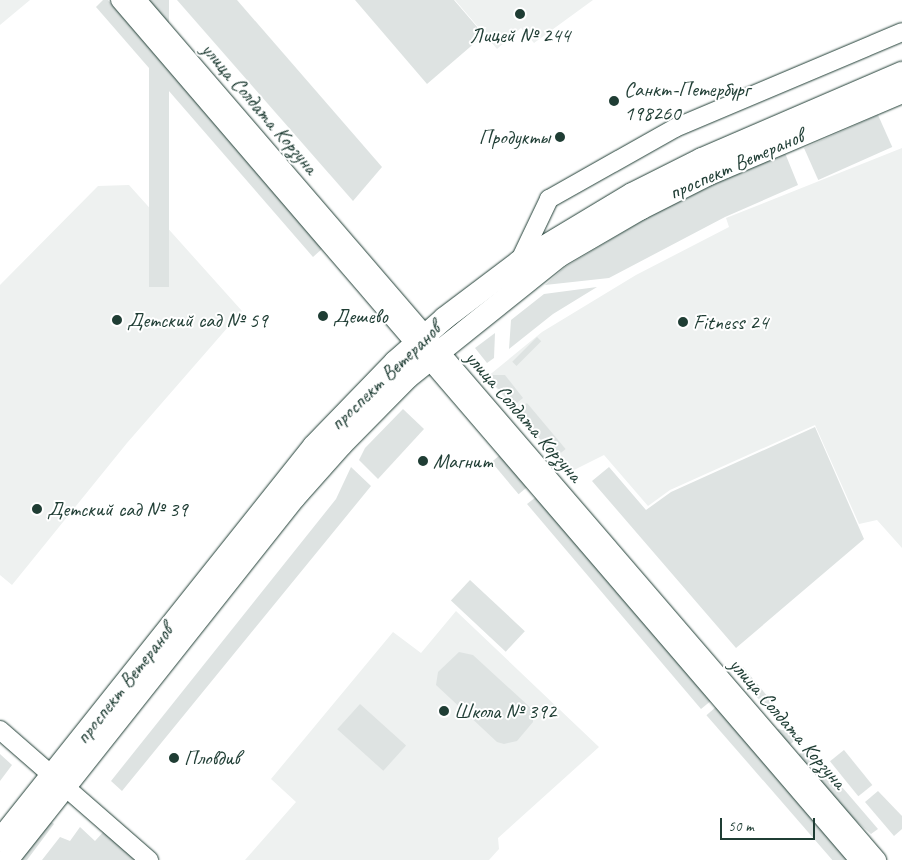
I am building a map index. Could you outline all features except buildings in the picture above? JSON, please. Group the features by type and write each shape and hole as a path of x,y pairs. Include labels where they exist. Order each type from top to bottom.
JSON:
{"main road":[{"name":"проспект Ветеранов","path":"0,840 58,780 294,498 427,347 518,262 632,194 702,159 902,73"},
{"name":"проспект Ветеранов","path":"427,347 559,256 640,209 709,174 902,92"},
{"name":"проспект Ветеранов","path":"7,860 58,780"}],"street":[{"name":"улица Солдата Корзуна","path":"120,0 877,860"},
{"name":"улица Солдата Корзуна","path":"137,0 859,860"},
{"path":"518,262 549,199 675,128 894,40 902,32"},
{"path":"0,730 148,860"}],"shaded area":[{"path":"0,0 30,0 0,25"},
{"path":"103,0 108,0 323,248 313,257 96,7"},
{"path":"149,0 169,0 169,287 149,287"},
{"path":"177,0 237,0 382,167 353,201"},
{"path":"355,0 454,0 484,35 427,84"},
{"name":"Лицей № 244","path":"455,0 593,0 534,43 521,28 497,49"},
{"path":"878,115 892,147 818,180 804,148"},
{"path":"902,148 902,548 877,520 859,524 815,425 670,490 648,506 604,455 568,473 487,377 542,332 636,275 729,227 726,218"},
{"path":"785,153 798,185 725,217 609,278 545,285 565,267 645,219 713,184"},
{"name":"Детский сад № 59","path":"129,185 242,311 127,443 12,585 0,575 0,285 98,186"},
{"path":"597,287 553,314 509,349 511,320 544,294"},
{"path":"495,333 494,358 487,363 475,348"},
{"path":"537,337 541,341 516,366 512,362"},
{"path":"493,375 505,375 523,398 513,406 489,378"},
{"path":"527,403 566,449 556,457 517,411"},
{"path":"403,409 424,429 378,479 359,460 365,448"},
{"path":"815,427 864,539 736,648 592,481 609,467 646,510 671,492"},
{"path":"500,455 527,487 519,494 492,462"},
{"path":"351,467 371,486 122,791 111,781 336,499"},
{"path":"536,497 712,700 701,709 527,504"},
{"path":"470,580 525,631 506,652 451,600"},
{"name":"Школа № 392","path":"456,611 599,747 498,838 499,849 489,860 245,860 296,802 271,779 393,632 421,653"},
{"path":"459,652 473,655 533,710 533,722 517,741 504,744 497,742 436,685 438,672"},
{"path":"743,667 790,723 776,719 735,672"},
{"path":"360,704 406,745 383,771 337,729"},
{"path":"717,706 850,859 832,860 706,715"},
{"path":"773,728 797,733 800,737 789,745"},
{"path":"808,747 818,759 808,768 797,756"},
{"path":"844,750 872,785 858,796 830,761"},
{"path":"0,754 12,765 0,781"},
{"path":"824,766 878,829 871,834 845,811 813,775"},
{"path":"878,791 902,816 902,829 894,836 865,802"},
{"path":"47,818 54,824 27,860 15,860"},
{"path":"80,827 95,841 105,830 137,860 42,860 60,837 70,841"}],"place":[{"name":"Лицей № 244","path":"520,14"},
{"name":"Санкт-Петербург 198260","path":"614,101"},
{"name":"Продукты","path":"560,137"},
{"name":"Дешево","path":"323,316"},
{"name":"Детский сад № 59","path":"117,320"},
{"name":"Fitness 24","path":"683,322"},
{"name":"Магнит","path":"423,461"},
{"name":"Детский сад № 39","path":"37,509"},
{"name":"Школа № 392","path":"444,711"},
{"name":"Пловдив","path":"174,758"}]}
